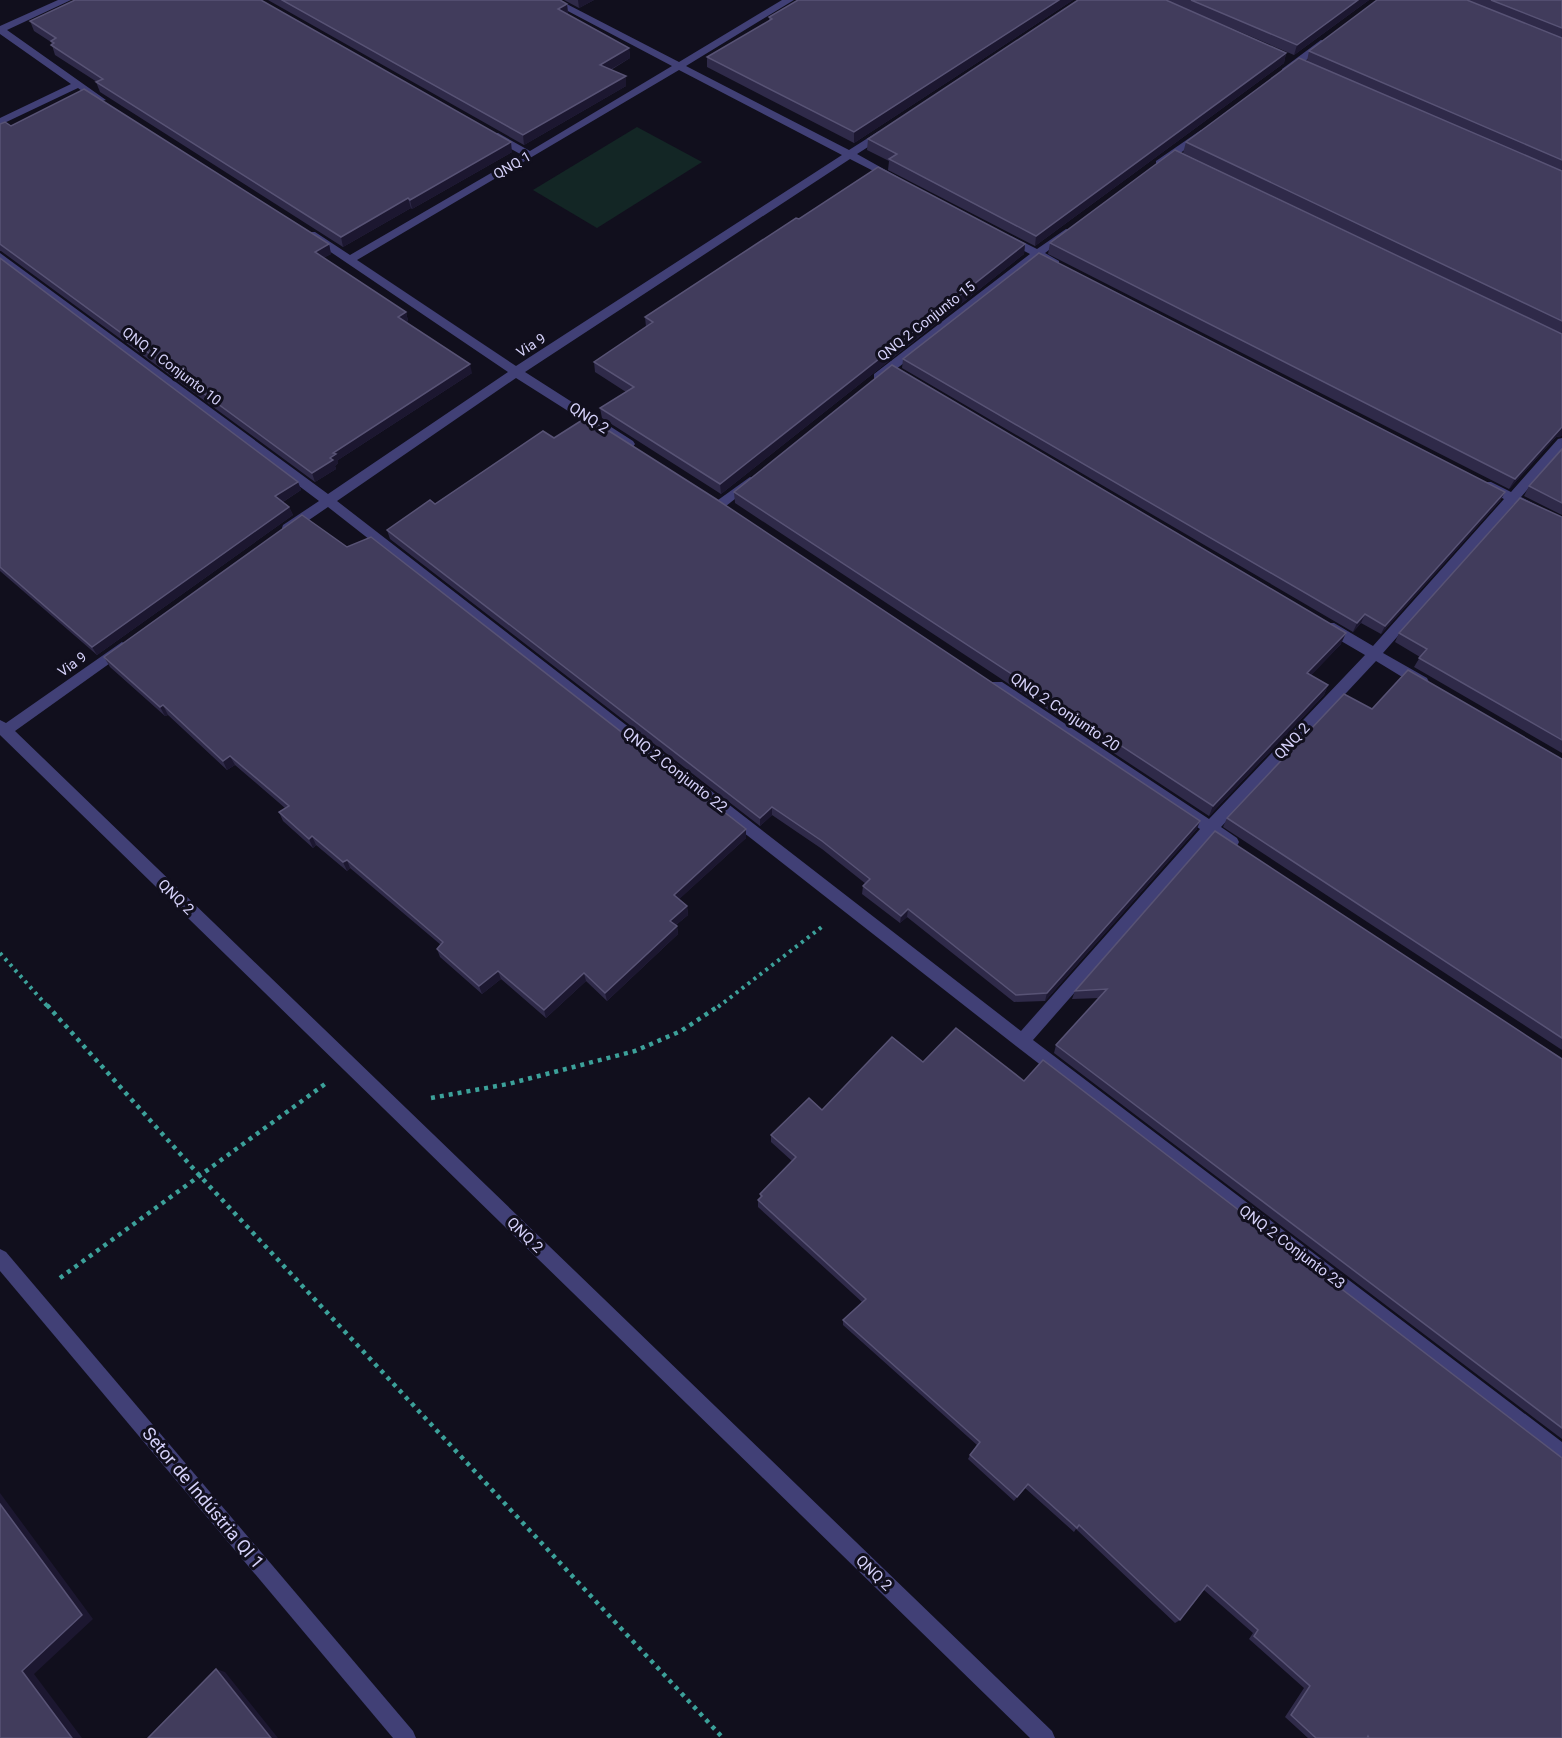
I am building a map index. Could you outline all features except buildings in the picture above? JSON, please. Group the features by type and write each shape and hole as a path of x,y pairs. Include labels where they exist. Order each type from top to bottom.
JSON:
{"street":[{"path":"0,30 66,0"},
{"path":"552,0 902,182"},
{"name":"QNQ 1","path":"351,259 789,0"},
{"path":"0,30 106,104"},
{"path":"1278,76 1334,35"},
{"path":"0,122 77,85"},
{"path":"479,126 530,155"},
{"path":"1154,168 1177,157 1211,126"},
{"name":"Via 9","path":"279,534 516,372 889,129"},
{"name":"QNQ 2 Conjunto 15","path":"871,383 895,371 1036,254 1073,227"},
{"path":"302,228 516,372"},
{"path":"995,232 1068,270"},
{"name":"QNQ 1 Conjunto 10","path":"0,256 327,500"},
{"name":"QNQ 2","path":"516,372 644,453"},
{"name":"QNQ 2","path":"1023,1041 1210,828 1374,654 1562,442"},
{"path":"722,504 759,473"},
{"path":"1480,481 1562,524"},
{"name":"QNQ 2 Conjunto 22","path":"327,500 1023,1041"},
{"path":"1322,624 1433,688"},
{"name":"Via 9","path":"2,728 128,642"},
{"name":"QNQ 2 Conjunto 20","path":"981,675 1249,854"},
{"name":"QNQ 2","path":"2,728 1045,1738"},
{"name":"QNQ 2 Conjunto 23","path":"1023,1041 1562,1454"},
{"name":"Setor de Indústria QI 1","path":"0,1258 406,1738"}],"path":[{"path":"391,1106 508,1084 635,1052 681,1031 725,1002 849,905"},
{"path":"0,953 200,1176 723,1738"},
{"path":"33,1297 350,1066"}],"green space":[{"path":"637,127 702,162 597,228 533,190"}]}
